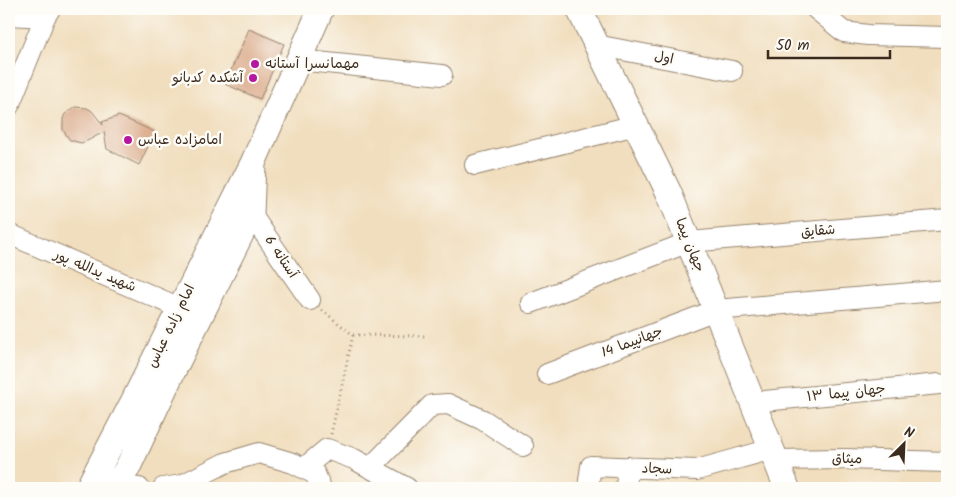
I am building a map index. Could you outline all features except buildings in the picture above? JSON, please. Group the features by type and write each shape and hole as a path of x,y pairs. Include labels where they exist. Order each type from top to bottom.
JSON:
{"street":[{"name":"امام زاده عباس","path":"88,488 253,163 321,9"},
{"name":"جهان پیما","path":"579,9 669,193 788,488"},
{"path":"816,9 844,32 868,35 947,37"},
{"path":"9,15 47,13 9,106"},
{"name":"اول","path":"596,44 732,71"},
{"path":"298,60 442,75"},
{"path":"475,165 636,125"},
{"name":"امام زاده عباس","path":"124,488 128,467 170,377 251,214 253,163"},
{"name":"آستانه 6","path":"251,214 310,300"},
{"name":"شقایق","path":"531,303 689,242 947,220"},
{"name":"شهید یدالله پور","path":"9,234 180,308"},
{"name":"جهانپیما 14","path":"547,374 716,310 947,290"},
{"name":"جهان پیما ۱۳","path":"753,402 939,384"},
{"path":"370,468 432,405 448,404 483,420 523,446"},
{"path":"304,468 327,449 354,459 407,488"},
{"path":"163,488 182,485 225,464 259,453 304,468 315,474 321,488"},
{"name":"ميثاق","path":"774,454 845,459 947,462"},
{"name":"سجاد","path":"588,488 591,466 628,468 696,479 774,454"},
{"path":"626,488 628,468"}],"path":[{"path":"310,300 353,335 428,336"},
{"path":"327,449 353,335"}],"place":[{"name":"مهمانسرا آستانه","path":"255,64"},
{"name":"آشکده کدبانو","path":"253,78"},
{"name":"امامزاده عباس","path":"128,140"}]}
